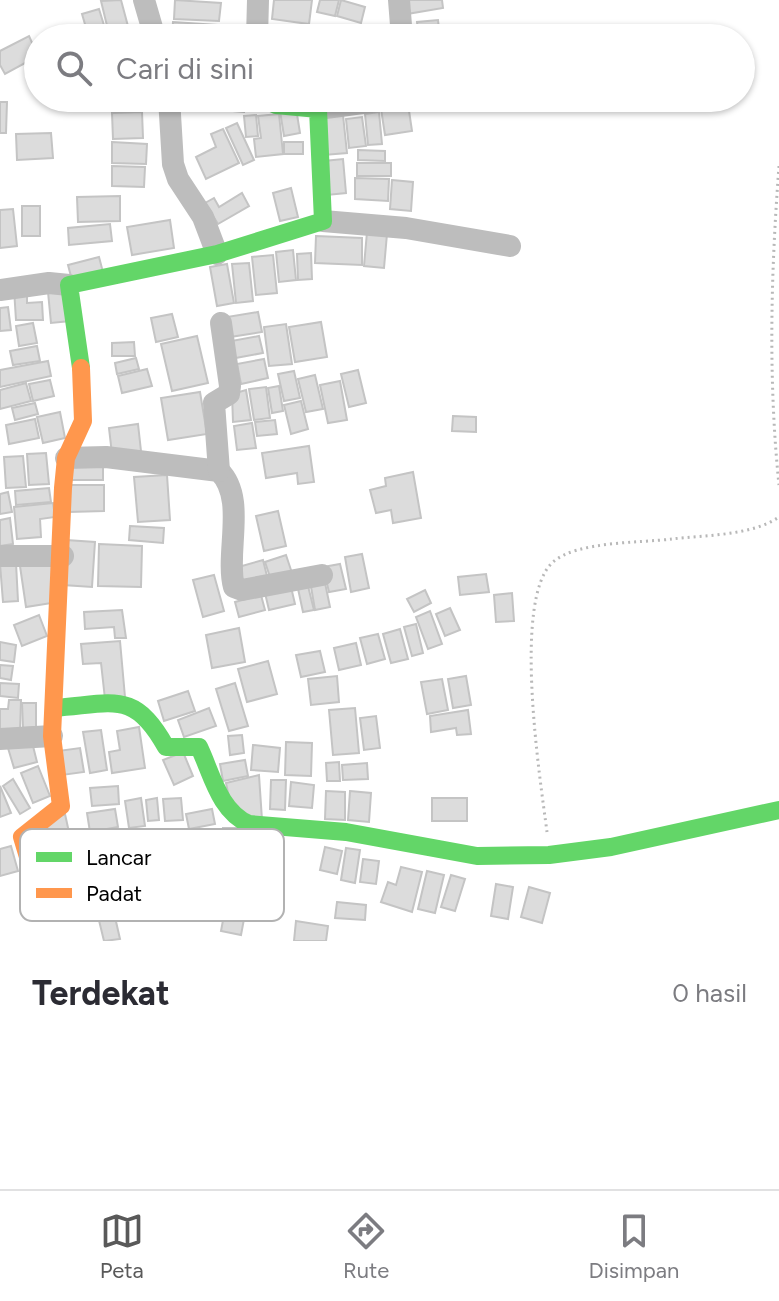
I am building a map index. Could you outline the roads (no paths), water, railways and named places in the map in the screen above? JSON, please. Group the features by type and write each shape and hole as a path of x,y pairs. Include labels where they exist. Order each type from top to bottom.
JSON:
{"street":[{"path":"144,0 151,24"},
{"path":"257,24 258,0"},
{"path":"399,0 401,24"},
{"path":"170,112 173,164 178,179 203,217 217,254"},
{"path":"318,112 323,221"},
{"path":"0,290 49,283 69,285 217,254 323,221 406,228 510,246"},
{"path":"32,829 61,806 52,736 66,458 83,421 82,373 69,285"},
{"path":"221,323 230,386 229,394 214,403 219,471 227,482 233,510 234,587 242,590 322,575"},
{"path":"66,458 106,457 219,471"},
{"path":"0,556 63,556"},
{"path":"54,708 129,706 139,710 150,719 166,747 199,747 229,808 242,823 346,832 477,856 549,855 611,847 779,810"},
{"path":"0,739 52,736"}]}
